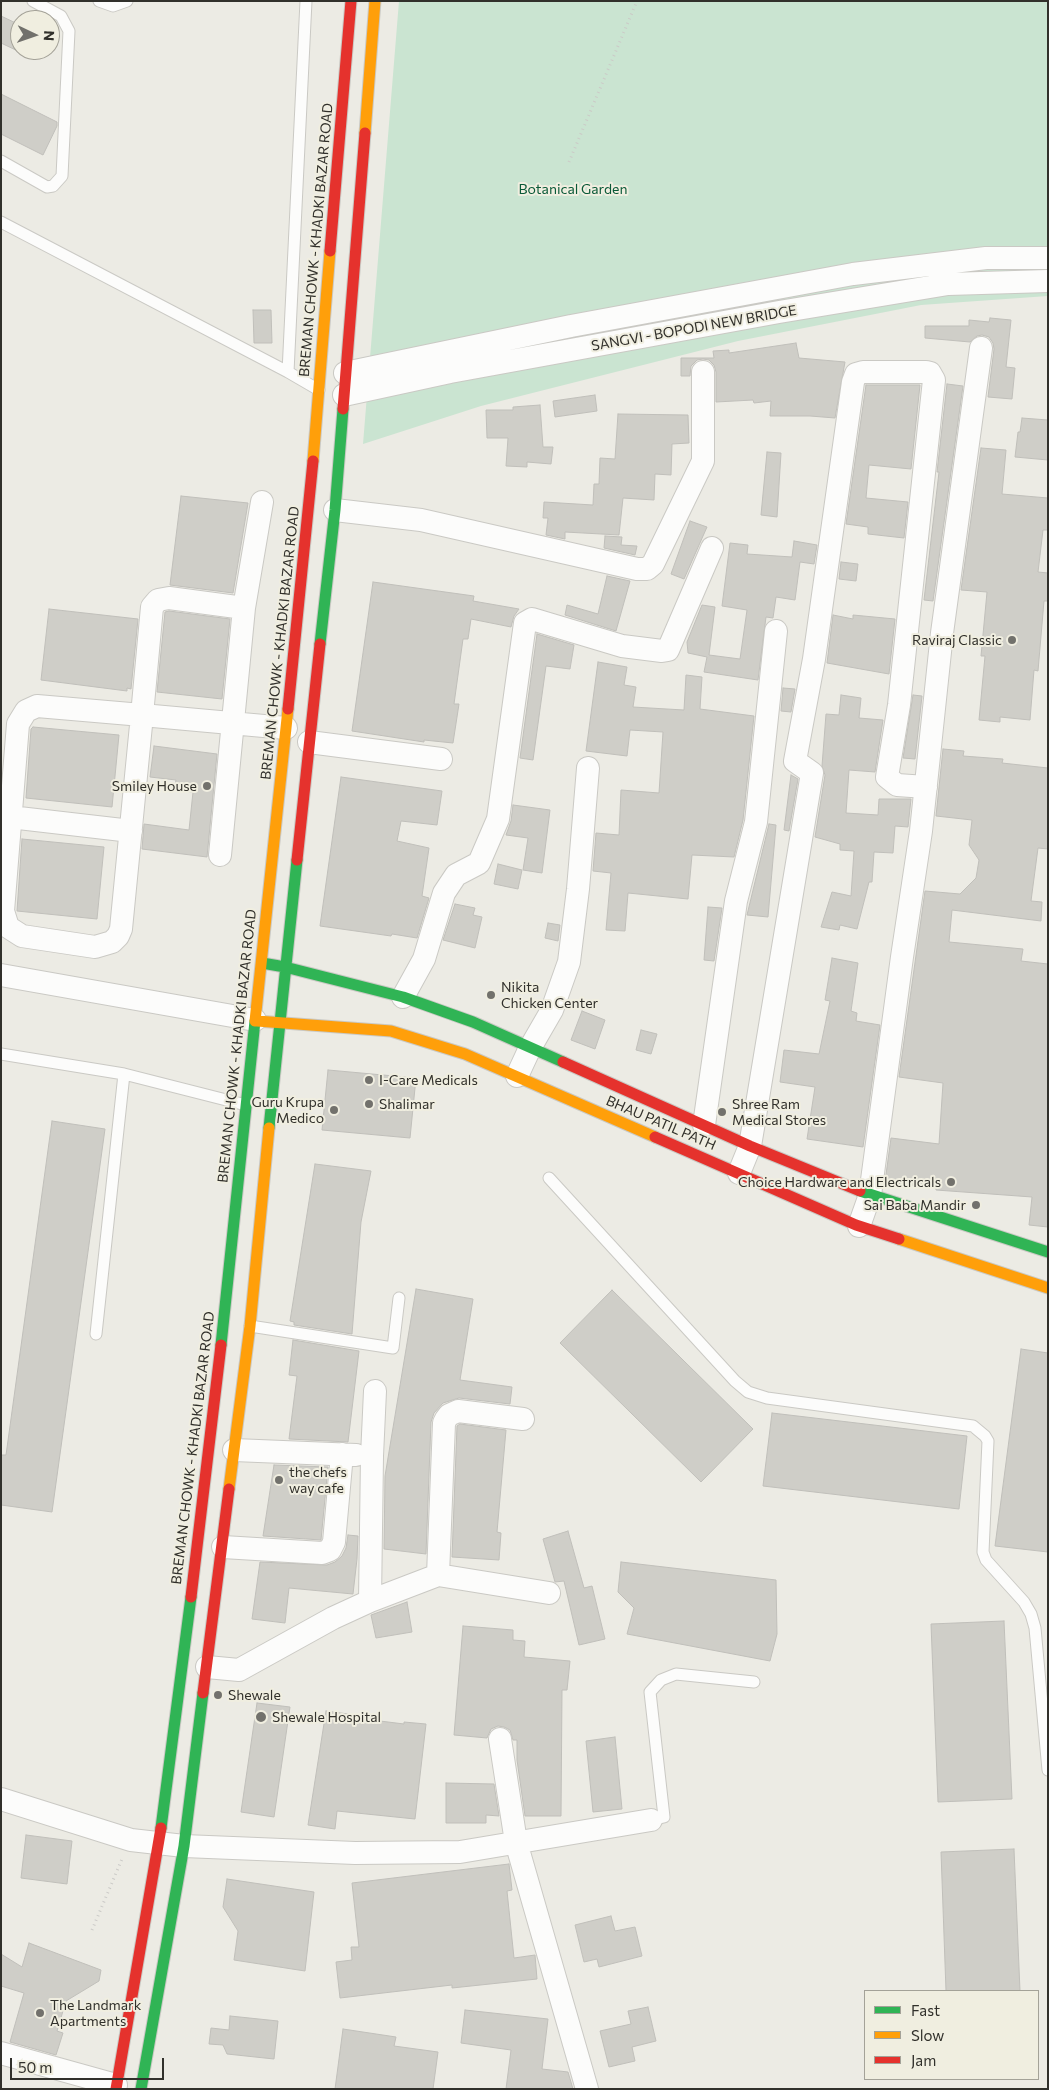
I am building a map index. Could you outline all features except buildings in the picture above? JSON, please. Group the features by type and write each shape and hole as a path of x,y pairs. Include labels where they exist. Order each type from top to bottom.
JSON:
{"main road":[{"name":"BREMAN CHOWK - KHADKI BAZAR ROAD","path":"141,2089 184,1846 223,1547 250,1326 279,1024 309,742 322,509 319,390 351,1"},
{"name":"BREMAN CHOWK - KHADKI BAZAR ROAD","path":"116,2087 159,1844 213,1426 286,728 322,509 344,395 375,1"},
{"name":"BHAU PATIL PATH","path":"261,963 285,967 403,997 473,1022 530,1048 656,1120 739,1173 859,1226 1048,1288"},
{"name":"BHAU PATIL PATH","path":"255,1020 279,1024 392,1031 465,1054 517,1076 656,1120 704,1125 870,1195 1048,1252"}],"street":[{"name":"SANGVI - BOPODI NEW BRIDGE","path":"344,395 449,361 853,274 986,258 1048,258"},
{"name":"SANGVI - BOPODI NEW BRIDGE","path":"345,372 449,361 780,312 948,284 1048,281"},
{"path":"859,1226 870,1195 926,787 942,633 981,348"},
{"path":"322,509 421,520 638,569 647,569 653,564 703,461 703,372"},
{"path":"739,1173 750,1146 812,773 795,761 814,659 853,382 856,374 863,372 926,372 930,373 934,380 899,704 888,777 896,785 926,787"},
{"path":"220,854 244,608 262,502"},
{"path":"403,997 424,959 444,893 456,875 479,863 498,819 524,626 526,623 532,619 622,646 662,651 668,650 712,548"},
{"path":"244,608 169,598 163,598 155,602 152,607 142,715 131,831 121,928 112,942 96,947 22,936 8,927 3,911 10,817 18,724 26,711 37,706 142,715 233,723 286,728"},
{"path":"704,1125 736,901 756,822 776,631"},
{"path":"309,742 441,759"},
{"path":"517,1076 530,1048 552,1010 569,962 578,889 588,768"},
{"path":"10,817 131,831"},
{"path":"1,975 255,1020"},
{"path":"370,1601 375,1392"},
{"path":"438,1575 444,1423 446,1419 449,1415 458,1411 523,1419"},
{"path":"234,1450 372,1456"},
{"path":"223,1547 322,1553 330,1550 334,1542 342,1454"},
{"path":"207,1668 239,1670 334,1618 370,1601 438,1575 549,1593"},
{"path":"500,1739 516,1842 587,2089"},
{"path":"1,1800 131,1840 184,1846 356,1853 460,1852 652,1820"},
{"path":"1,2053 116,2087"}],"lane":[{"path":"1,161 47,187 53,186 62,176 69,31 61,16 33,1"},
{"path":"99,1 113,6 127,1"},
{"path":"288,372 306,1"},
{"path":"1,222 319,390"},
{"path":"1,1054 124,1074 246,1105"},
{"path":"96,1334 124,1074"},
{"path":"549,1178 735,1382 748,1392 767,1398 973,1426 985,1436 988,1441 983,1552 986,1560 1024,1602 1031,1614 1035,1628 1048,1770"},
{"path":"250,1326 393,1348 399,1298"},
{"path":"652,1820 664,1817 650,1692 661,1680 676,1674 754,1682"}],"path":[{"path":"569,162 637,1"},
{"path":"92,1930 131,1840"}],"green space":[{"name":"Botanical Garden","path":"399,1 1048,1 1048,296 921,305 738,341 481,406 363,444"}],"traffic: fast":[{"path":"320,644 335,510 343,409"},
{"path":"269,1128 297,860"},
{"path":"262,963 285,967 403,997 473,1022 563,1062"},
{"path":"221,1345 255,1021"},
{"path":"860,1191 1048,1252"},
{"path":"161,1828 191,1597"},
{"path":"141,2089 184,1846 203,1693"}],"traffic: slow":[{"path":"365,133 375,1"},
{"path":"313,461 330,251"},
{"path":"255,1021 288,709"},
{"path":"257,1021 391,1031 465,1054 655,1137"},
{"path":"229,1489 250,1326 269,1128"},
{"path":"899,1239 1048,1288"}],"traffic: jam":[{"path":"330,251 351,1"},
{"path":"343,409 365,133"},
{"path":"288,709 313,461"},
{"path":"297,860 320,644"},
{"path":"563,1062 750,1146 860,1191"},
{"path":"655,1137 856,1225 899,1239"},
{"path":"191,1597 221,1345"},
{"path":"203,1693 229,1489"},
{"path":"116,2089 161,1828"}],"place":[{"name":"Raviraj Classic","path":"1012,640"},
{"name":"Smiley House","path":"207,786"},
{"name":"Nikita Chicken Center","path":"491,995"},
{"name":"I-Care Medicals","path":"369,1080"},
{"name":"Shalimar","path":"369,1104"},
{"name":"Guru Krupa Medico","path":"334,1110"},
{"name":"Shree Ram Medical Stores","path":"722,1112"},
{"name":"Choice Hardware and Electricals","path":"951,1182"},
{"name":"Sai Baba Mandir","path":"976,1205"},
{"name":"the chefs way cafe","path":"279,1480"},
{"name":"Shewale","path":"218,1695"},
{"name":"Shewale Hospital","path":"261,1717"},
{"name":"The Landmark Apartments","path":"40,2013"}]}
